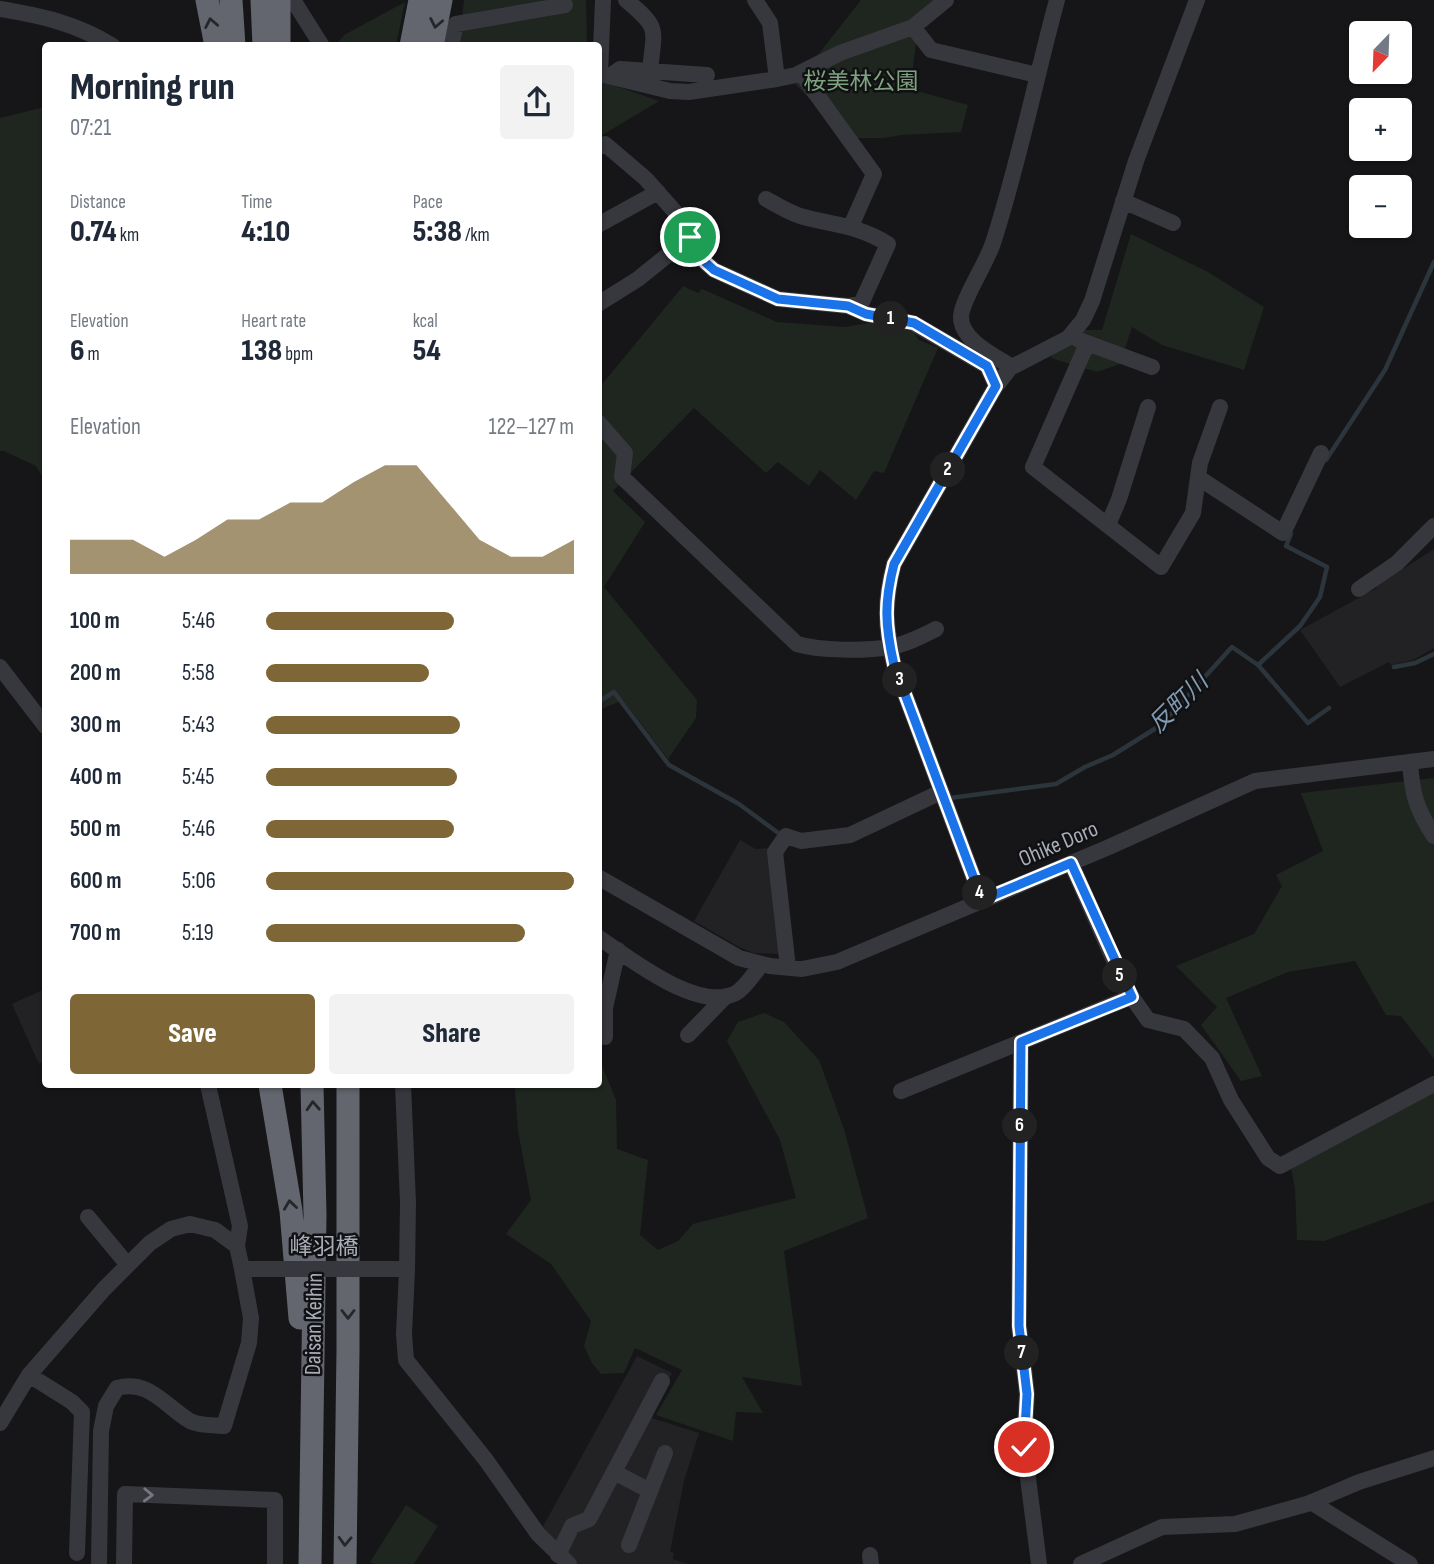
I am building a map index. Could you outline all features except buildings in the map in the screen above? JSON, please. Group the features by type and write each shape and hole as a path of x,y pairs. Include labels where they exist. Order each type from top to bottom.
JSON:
{"highway":[{"path":"207,0 215,42"},
{"path":"231,0 234,42"},
{"path":"261,0 264,42"},
{"path":"279,0 279,42"},
{"path":"412,42 420,0"},
{"path":"433,42 441,0"},
{"path":"270,1088 292,1224 311,1468"},
{"name":"Daisan Keihin","path":"310,1564 315,1215 312,1088"},
{"name":"Daisan Keihin","path":"345,1564 348,1088"}],"street":[{"path":"293,0 319,42"},
{"path":"603,0 603,75"},
{"path":"626,0 649,19 654,30 650,71"},
{"path":"603,75 670,91 689,92 777,79 801,73 840,53 913,27 946,0"},
{"path":"1012,367 965,332 961,317 992,246 1014,172 1057,0"},
{"path":"982,900 894,665 886,631 887,589 894,564 996,386 1012,367 1028,357 1048,350 1070,335 1083,320 1092,301 1136,161 1197,0"},
{"path":"762,3 771,23 777,79"},
{"path":"452,42 456,24 565,5"},
{"path":"6,6 86,30 106,42"},
{"path":"913,27 931,50 1037,75"},
{"path":"603,75 620,69 707,75"},
{"path":"801,73 874,174 851,226"},
{"path":"602,145 646,179 658,192 676,213 705,262 714,270 778,299 848,306 861,304 888,244 851,226 795,214 765,199"},
{"path":"602,223 658,192"},
{"path":"1123,201 1173,223"},
{"path":"602,302 638,279 690,237"},
{"path":"848,306 866,314 914,323 987,366 996,386"},
{"path":"1070,335 1087,344 1153,367"},
{"path":"1087,344 1033,467 1161,567 1193,513 1200,463 1220,407"},
{"path":"1108,525 1148,407"},
{"path":"602,427 625,453 622,477 797,644 815,650 890,647 914,640 936,629"},
{"path":"1199,478 1283,533 1321,453"},
{"path":"1359,589 1396,563 1434,526"},
{"path":"0,667 42,722"},
{"name":"Ohike Doro","path":"602,879 739,958 761,964 802,969 838,961 1071,863 1255,781 1434,759"},
{"path":"1410,762 1412,793 1421,817 1434,835"},
{"path":"788,968 775,852 786,836 801,841 850,835 941,792"},
{"path":"1071,863 1132,997 1148,1020 1184,1029 1212,1059 1231,1100 1268,1158 1280,1166 1434,1084"},
{"path":"602,940 644,968 680,987 708,997 726,996 739,991 761,964"},
{"path":"605,1037 605,1008 618,950"},
{"path":"688,1035 726,996"},
{"path":"901,1091 1132,997"},
{"path":"1021,1042 1019,1326 1027,1394 1024,1447 1039,1564"},
{"path":"99,1564 101,1431 106,1406 117,1388 129,1385 146,1388 192,1423 223,1426 249,1343 251,1318 245,1269 237,1246 240,1226 209,1088"},
{"path":"403,1088 408,1203 403,1269 407,1360 486,1460 538,1534 564,1559"},
{"path":"88,1217 127,1264"},
{"path":"0,1423 29,1375 127,1264 150,1242 171,1229 190,1224 215,1230 237,1246"},
{"name":"峰羽橋","path":"245,1269 403,1269"},
{"path":"29,1375 72,1402 82,1412 77,1553"},
{"path":"564,1559 572,1526 589,1519 662,1381"},
{"path":"629,1545 665,1453"},
{"path":"1081,1564 1162,1527 1235,1524 1311,1502 1359,1482 1434,1458"},
{"path":"614,1472 650,1491"},
{"path":"124,1564 125,1494 275,1500 275,1564"},
{"path":"1311,1502 1410,1564"}],"shaded area":[{"path":"1434,549 1434,648 1413,660 1391,665 1389,662 1340,687 1300,630 1377,588 1375,585 1400,567 1403,569"},
{"path":"740,840 756,849 769,848 780,954 754,953 694,921"},
{"path":"42,990 42,1062 39,1064 12,1004"},
{"path":"637,1356 672,1373 649,1417 699,1433 684,1481 670,1552 674,1553 673,1559 688,1564 577,1564 541,1530"}],"green space":[{"path":"464,0 586,0 587,42 459,42"},
{"name":"桜美林公園","path":"861,0 935,0 920,13 910,89 968,105 961,132 848,138 795,84"},
{"path":"405,2 397,42 338,42 344,35"},
{"path":"602,81 659,101 602,135"},
{"path":"42,108 42,476 36,466 0,451 0,118"},
{"path":"1131,234 1208,272 1264,307 1244,370 1162,345 1132,327 1120,364 1097,372 1051,358 1053,352 1083,330 1102,330"},
{"path":"683,286 698,293 702,289 777,322 845,327 869,323 901,327 914,333 919,340 938,348 884,473 874,471 856,500 820,470 809,486 778,462 766,473 694,408 613,491 645,522 604,587 697,700 696,718 668,759 623,700 602,709 602,384"},
{"path":"1434,778 1434,1059 1401,1016 1386,1015 1355,961 1288,972 1226,998 1262,1076 1241,1081 1201,1025 1217,1007 1176,966 1254,934 1282,886 1276,875 1323,851 1301,793"},
{"path":"764,1013 784,1022 819,1060 844,1129 868,1218 784,1251 802,1386 742,1377 763,1413 736,1412 733,1441 656,1415 682,1370 635,1348 624,1373 601,1374 584,1346 591,1321 551,1264 506,1234 531,1200 518,1131 515,1088 602,1088 602,1065 616,1100 617,1149 648,1160 640,1235 658,1250 678,1241 693,1224 796,1198 780,1140 727,1041 738,1022"},
{"path":"1434,1088 1434,1201 1324,1241 1297,1240 1295,1188 1291,1169"},
{"path":"406,1505 438,1526 414,1564 370,1562"}],"waterway":[{"path":"1326,460 1385,370 1434,262"},
{"path":"1258,665 1300,626 1320,597 1327,567 1286,546 1291,534"},
{"name":"反町川","path":"950,798 1056,784 1113,755 1161,725 1232,647 1258,665 1308,723 1329,708"},
{"name":"反町川","path":"1394,667 1415,663 1434,654"},
{"name":"反町川","path":"602,700 614,692 669,765 739,804 777,832"}],"route":[{"path":"690,237 705,262 714,270 778,299 848,306 866,314 914,323 987,366 996,386 894,564 887,589 886,631 894,665 982,900 1071,863 1132,997 1021,1042 1019,1326 1027,1394 1024,1447"}]}
